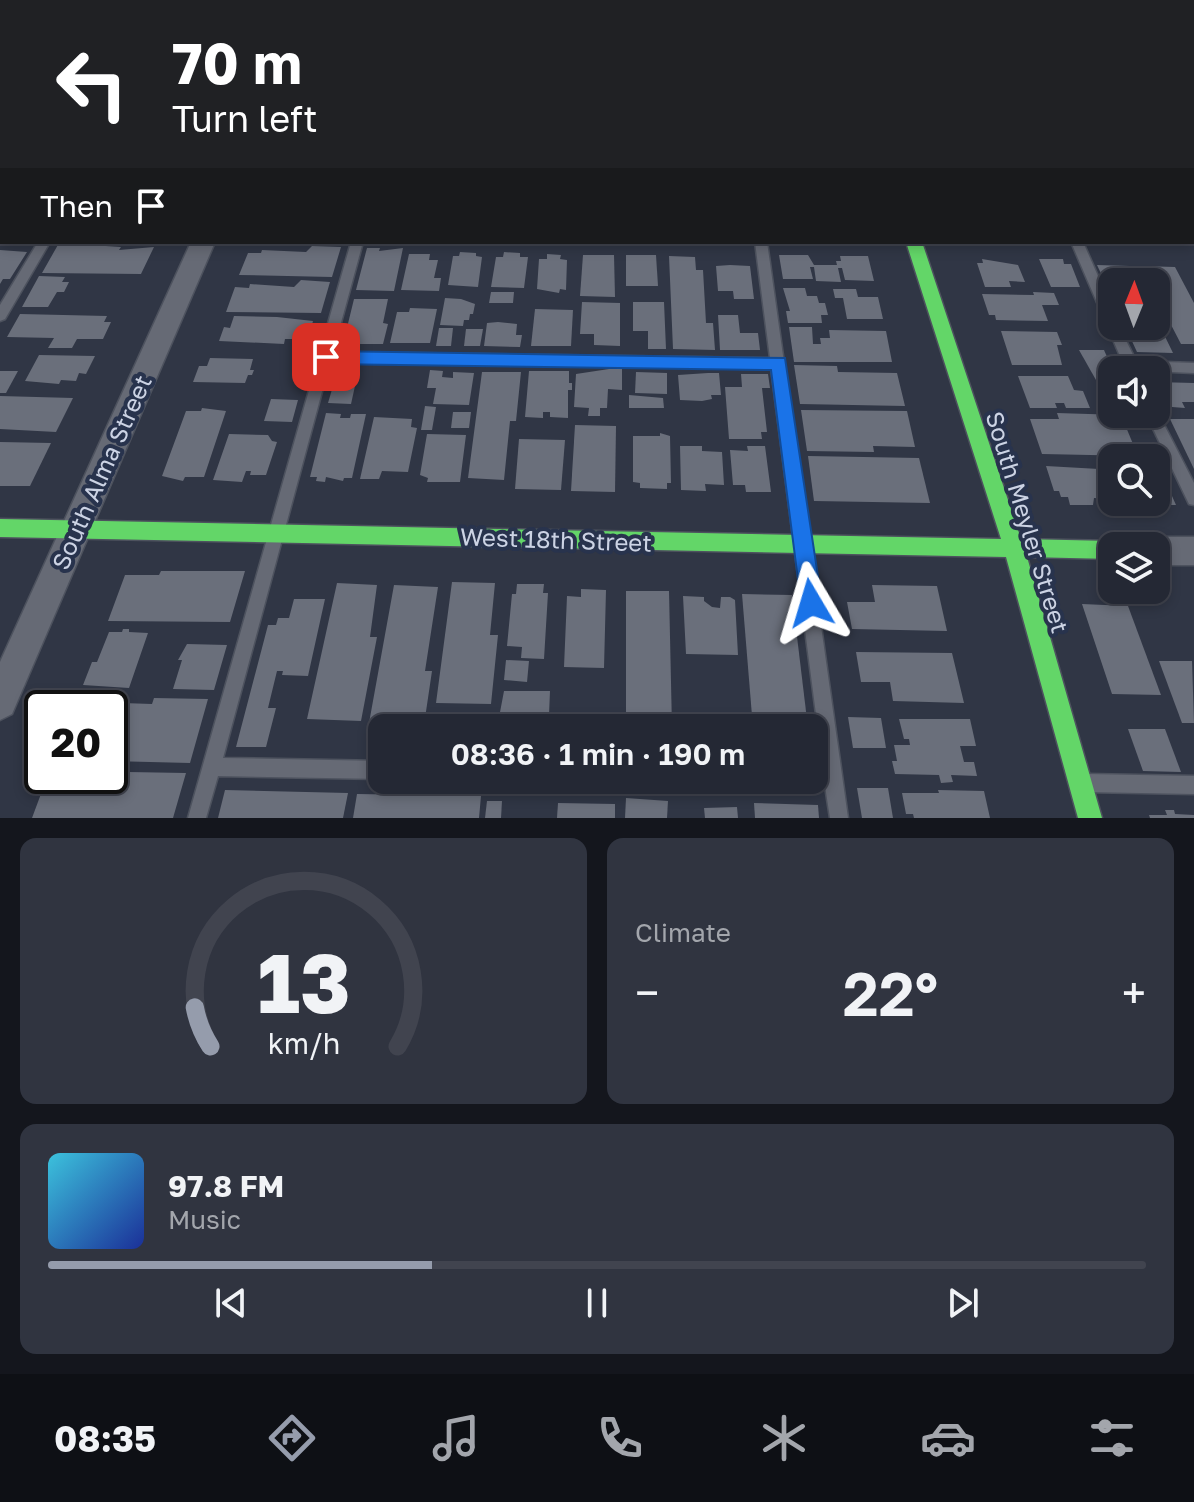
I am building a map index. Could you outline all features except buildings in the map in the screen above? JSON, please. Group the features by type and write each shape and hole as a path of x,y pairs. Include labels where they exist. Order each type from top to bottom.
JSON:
{"street":[{"name":"South Alma Street","path":"0,702 202,244"},
{"name":"South Meyler Street","path":"915,244 1014,548 1090,818"},
{"name":"West 18th Street","path":"0,528 278,531 1098,550"},
{"path":"1170,551 1194,551"}],"lane":[{"path":"0,316 43,244"},
{"path":"197,818 356,244"},
{"path":"761,244 839,818"},
{"path":"1078,244 1098,290"},
{"path":"326,357 779,363"},
{"path":"1170,368 1194,368"},
{"path":"1160,428 1194,499"},
{"path":"212,767 368,770"},
{"path":"828,777 834,777"},
{"path":"1079,783 1194,785"}],"traffic: fast":[{"path":"915,244 1014,548 1090,818"},
{"path":"0,528 1098,550"}],"route":[{"path":"326,357 779,363 811,603"}]}
